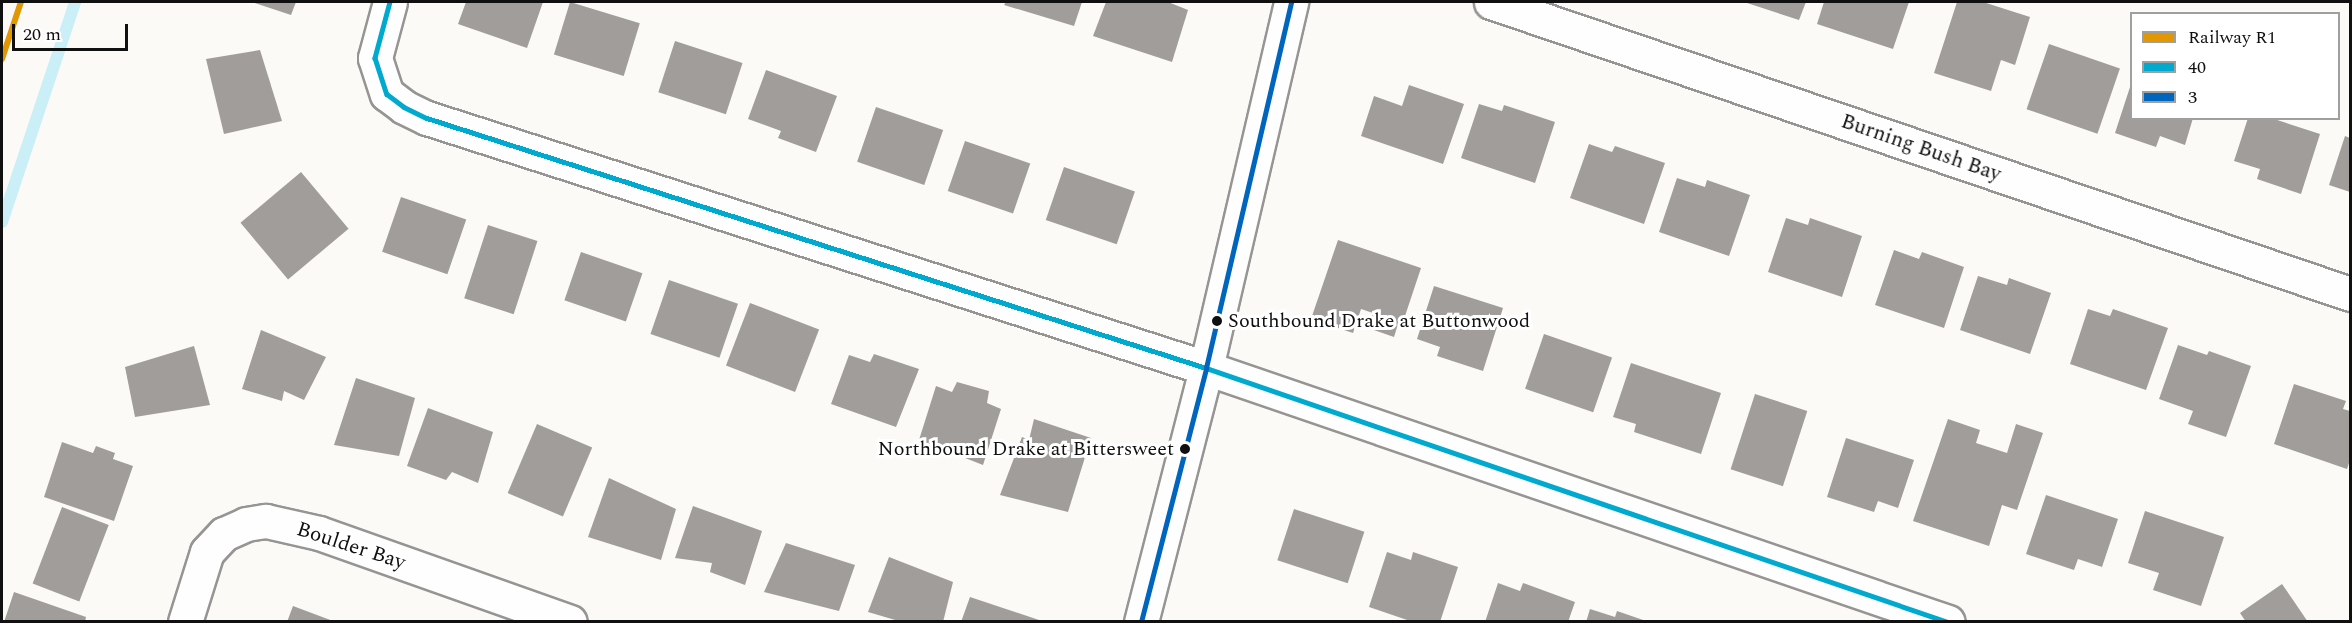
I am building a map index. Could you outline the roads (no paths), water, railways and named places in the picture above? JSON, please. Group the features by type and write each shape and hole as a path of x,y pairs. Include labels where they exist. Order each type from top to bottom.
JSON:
{"street":[{"path":"390,2 375,58 387,94 404,107 427,118 1206,368 1948,621"},
{"path":"1141,621 1206,368 1292,2"},
{"name":"Burning Bush Bay","path":"1491,2 2350,294"},
{"name":"Boulder Bay","path":"185,621 207,552 224,534 246,524 266,521 319,533 570,621"}],"waterway":[{"path":"2,222 75,2"}],"rail line":[{"name":"R1","path":"2,59 21,2"}],"place":[{"name":"Southbound Drake at Buttonwood","path":"1217,321"},
{"name":"Northbound Drake at Bittersweet","path":"1185,449"}]}
